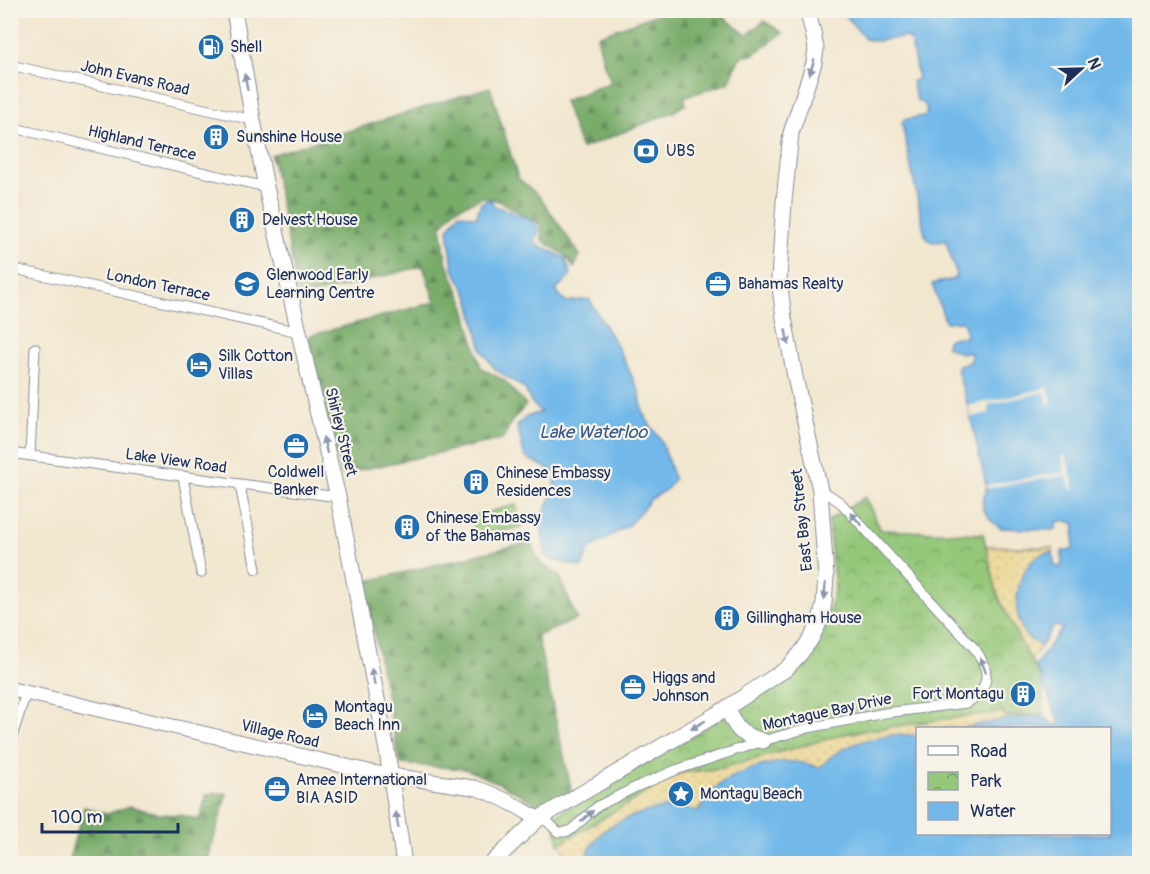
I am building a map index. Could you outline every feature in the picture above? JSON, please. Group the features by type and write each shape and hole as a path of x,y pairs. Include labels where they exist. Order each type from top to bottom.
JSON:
{"highway":[{"name":"Shirley Street","path":"234,10 266,187 338,497 387,751 405,862"},
{"name":"East Bay Street","path":"491,864 538,819 727,708 786,669 811,639 820,621 826,577 820,490 795,377 779,279 789,143 814,63 816,49 807,10"},
{"path":"727,708 734,723 746,736 763,741"}],"main road":[{"name":"Village Road","path":"10,689 390,776 476,788 519,806 538,819"}],"street":[{"name":"John Evans Road","path":"10,65 253,120"},
{"name":"Highland Terrace","path":"10,127 266,187"},
{"name":"London Terrace","path":"10,268 299,332"},
{"path":"30,456 35,348"},
{"name":"Lake View Road","path":"10,453 338,497"},
{"path":"183,477 201,573"},
{"path":"240,484 256,569"},
{"name":"Montague Bay Drive","path":"538,819 547,821 558,832 565,832 571,830 598,806 638,786 676,770 763,741 808,728 885,713 967,703 977,697 985,686 987,674 983,660 966,638 841,502 820,490"},
{"path":"10,743 26,693"}],"green space":[{"path":"668,10 713,11 747,35 764,21 783,33 752,55 740,57 729,83 684,97 686,104 673,112 581,149 564,101 611,82 597,36"},
{"path":"490,87 518,178 539,196 580,255 574,268 565,255 542,240 541,225 499,201 483,197 455,209 441,226 446,261 463,301 481,368 505,381 526,405 512,421 503,439 341,474 308,336 435,302 423,266 299,298 271,155"},
{"name":"Fort Montagu","path":"865,497 881,530 983,534 997,593 1022,646 1042,679 1043,714 1006,716 1002,712 848,733 722,768 679,773 559,844 554,816 737,710 794,672 824,630 835,587 828,521"},
{"path":"516,505 521,527 476,538 470,517"},
{"path":"530,542 541,564 559,575 577,619 537,636 572,792 552,803 539,805 501,784 465,769 401,764 364,582"},
{"path":"227,793 207,863 68,863 84,807 107,814 130,806 159,814 182,815 199,820 207,794"}],"sand":[{"path":"985,546 1053,548 1041,637 1045,641 1031,660 1009,622 997,593"},
{"name":"Montagu Beach","path":"1002,712 1006,716 1042,716 1018,727 916,727 916,746 829,768 705,809 593,863 575,863 559,844 679,773 722,768 848,733"}],"water":[{"path":"842,11 1139,11 1139,863 584,864 597,838 610,827 628,818 666,808 699,811 715,788 749,770 778,762 798,762 819,768 846,747 866,740 898,735 916,736 916,835 1111,835 1111,727 968,727 1006,719 1042,716 1056,726 1058,725 1059,718 1035,667 1063,628 1053,626 1041,646 1029,639 1022,629 1017,602 1019,587 1031,562 1041,555 1053,552 1054,565 1060,568 1062,551 1070,551 1073,547 1075,525 1062,521 1057,522 1056,529 1052,530 1001,528 991,520 983,508 986,485 957,369 958,365 971,362 971,354 960,353 946,346 950,339 966,337 964,323 961,321 946,322 932,284 954,279 956,274 946,241 933,242 925,235 902,124 903,120 924,116 927,113 925,104 917,101 912,83 918,79 911,42 906,37 876,41 865,39"},
{"name":"Lake Waterloo","path":"491,199 494,206 529,219 539,228 535,243 565,258 571,275 556,290 565,302 589,299 617,346 639,391 643,413 661,440 674,479 668,488 650,500 629,525 589,549 582,567 546,558 540,519 551,497 556,473 525,457 517,426 526,417 541,412 531,402 525,389 495,369 482,351 469,297 453,268 448,229 459,213 476,217 481,203"}],"pier":[{"path":"1048,388 1052,403 1048,404 1045,392 988,405 989,413 971,417 968,406"},
{"path":"1066,456 1074,489 1071,490 1066,475 987,488 986,485 1065,472 1062,457"}],"place":[{"name":"Shell","path":"211,47"},
{"name":"Sunshine House","path":"216,137"},
{"name":"UBS","path":"646,151"},
{"name":"Delvest House","path":"242,220"},
{"name":"Glenwood Early Learning Centre","path":"247,284"},
{"name":"Bahamas Realty","path":"718,284"},
{"name":"Silk Cotton Villas","path":"199,365"},
{"name":"Coldwell Banker","path":"296,446"},
{"name":"Chinese Embassy Residences","path":"476,482"},
{"name":"Chinese Embassy of the Bahamas","path":"407,527"},
{"name":"Gillingham House","path":"727,618"},
{"name":"Higgs and Johnson","path":"633,687"},
{"name":"Fort Montagu","path":"1023,694"},
{"name":"Montagu Beach Inn","path":"315,716"},
{"name":"Amee International BIA ASID","path":"277,789"},
{"name":"Montagu Beach","path":"681,794"}]}
